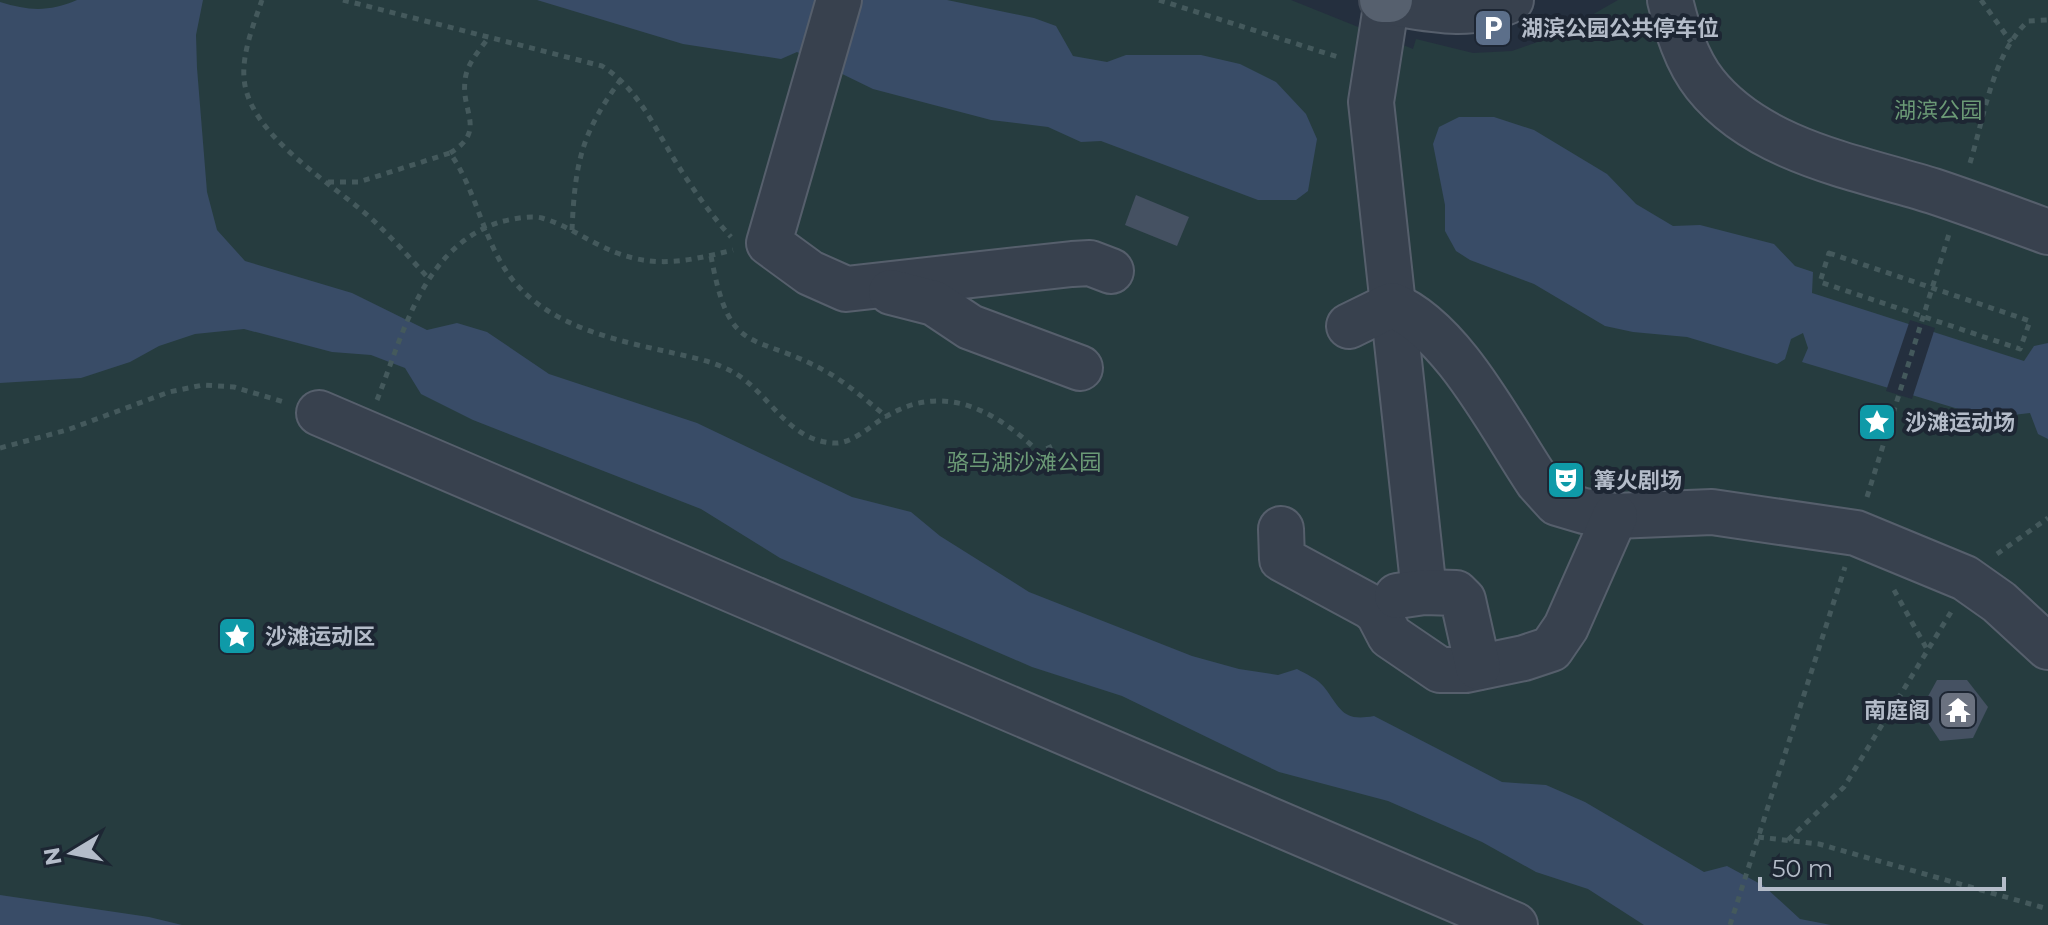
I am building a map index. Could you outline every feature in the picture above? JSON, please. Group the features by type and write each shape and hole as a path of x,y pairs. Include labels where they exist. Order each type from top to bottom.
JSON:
{"lane":[{"path":"839,0 769,243 810,273 846,289 877,288 1072,264 1090,263 1111,271"},
{"path":"1424,592 1371,102 1374,69 1387,0 1456,11 1480,11 1511,0"},
{"path":"1670,0 1678,35 1705,84 1745,119 1790,147 1960,200 2048,232"},
{"path":"877,288 934,303 970,327 1080,368"},
{"path":"1349,326 1392,305 1411,313 1441,338 1538,482 1557,503 1615,516 1712,512 1856,533 1974,584 1999,602 2048,647"},
{"path":"319,413 1515,925"},
{"path":"1281,529 1282,559 1378,613 1390,636 1440,670 1478,667 1551,649 1566,627 1615,516"},
{"path":"1378,613 1391,597 1424,592 1456,593 1463,600 1478,667"}],"path":[{"path":"262,0 251,34 244,77 253,111 279,141 374,221 429,279"},
{"path":"343,0 602,66 622,78 644,106 679,167 741,248 664,264 631,259 538,217 485,227 441,260 417,297 382,387"},
{"path":"1159,0 1374,69"},
{"path":"1981,0 2011,42"},
{"path":"1730,925 1856,533 1996,76 2011,42 2028,21 2048,20"},
{"path":"328,182 359,182 450,153 463,145 471,132 465,81 471,63 489,37"},
{"path":"572,230 579,152 606,99 622,78"},
{"path":"450,153 511,278 538,303 583,330 722,366 766,397 783,419 810,439 837,444 929,399 951,400 983,412 1021,435 1039,452 1055,445"},
{"path":"1829,253 1932,289 2030,321 2020,349 1820,282 1829,253"},
{"path":"711,256 724,311 743,337 828,372 887,417"},
{"path":"0,448 67,430 169,392 203,385 234,387 319,413"},
{"path":"1788,840 1844,787 1951,612 1991,559 2048,518"},
{"path":"1892,586 1928,651"},
{"path":"1758,837 1819,844 2048,909"}],"green space":[{"name":"骆马湖沙滩公园","path":"0,0 1291,0 1413,49 1416,39 1473,53 1512,51 1555,36 1618,0 2048,0 2048,925 0,925"}],"water":[{"path":"77,0 203,0 196,35 207,192 217,230 245,261 352,293 427,330 457,323 487,332 549,374 697,423 852,497 911,512 940,536 1029,592 1192,656 1239,669 1278,675 1297,669 1321,684 1343,712 1349,715 1374,716 1502,782 1546,785 1585,802 1704,872 1727,866 1764,886 1800,919 1831,925 1644,925 1588,889 1536,872 1482,842 1388,801 1279,772 1122,696 1032,667 780,558 701,509 473,420 421,394 405,368 371,355 332,352 244,329 195,334 159,346 130,362 81,378 0,383 0,2 39,9"},
{"path":"537,0 947,0 1034,18 1056,26 1073,56 1107,62 1126,55 1201,55 1240,64 1276,82 1306,114 1317,139 1308,191 1296,200 1258,200 1101,141 1081,142 1048,127 991,120 873,89 797,52 781,59 683,44"},
{"path":"1459,117 1494,117 1534,130 1607,174 1636,204 1673,226 1700,225 1774,244 1795,266 1813,272 1812,293 2024,361 2034,346 2048,343 2048,439 2038,434 2030,413 2013,415 2005,423 1802,362 1808,348 1803,333 1791,339 1785,359 1777,364 1687,337 1605,326 1534,284 1470,260 1456,251 1445,231 1445,205 1433,144 1439,127"},
{"path":"0,895 149,917 182,925 0,925"}],"pier":[{"path":"1910,320 1935,328 1912,399 1886,391"}],"building":[{"path":"1136,195 1189,217 1177,246 1125,225"},
{"path":"1937,680 1967,680 1988,707 1973,738 1940,741 1920,711"}],"place":[{"name":"湖滨公园公共停车位","path":"1493,28"},
{"name":"沙滩运动场","path":"1877,422"},
{"name":"篝火剧场","path":"1566,480"},
{"name":"沙滩运动区","path":"237,636"},
{"name":"南庭阁","path":"1958,710"}],"park label":[{"name":"湖滨公园","path":"1938,110"}]}
